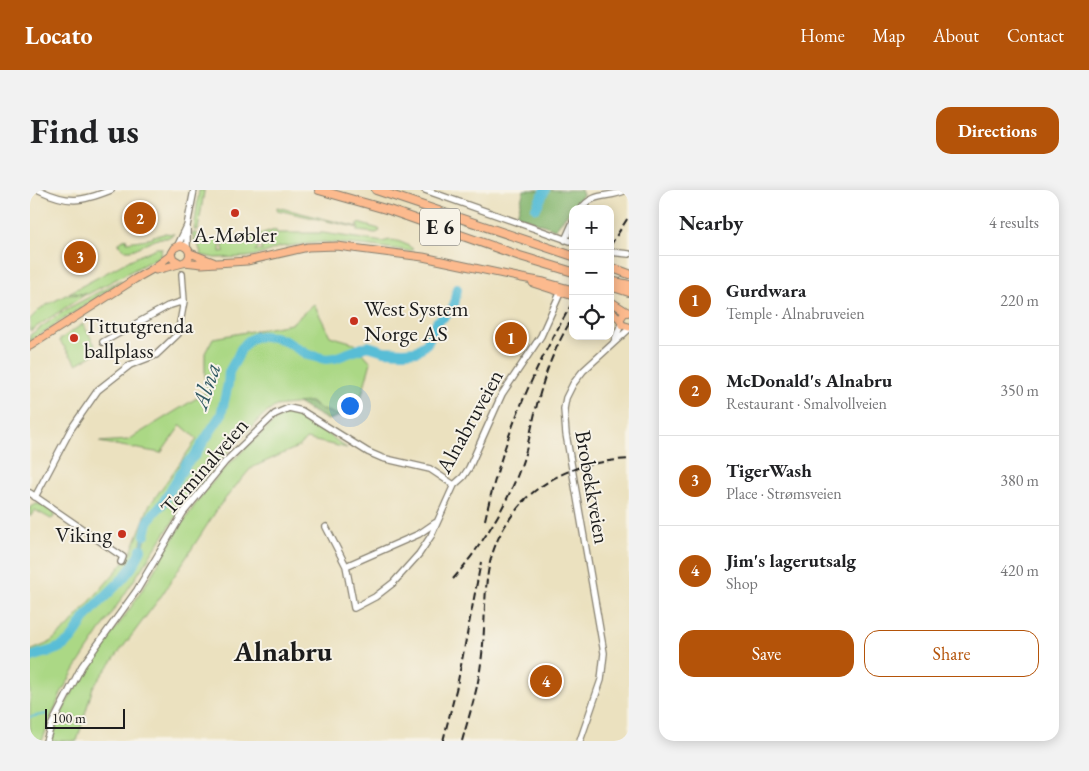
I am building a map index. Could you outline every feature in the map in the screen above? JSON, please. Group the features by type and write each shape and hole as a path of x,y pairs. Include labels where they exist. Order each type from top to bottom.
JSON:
{"highway":[{"name":"E 6","path":"320,190 389,210 569,271"},
{"name":"E 6","path":"376,190 569,255"},
{"path":"614,266 629,267"},
{"path":"614,268 629,274"},
{"path":"614,282 629,285"},
{"path":"614,287 629,292"}],"main road":[{"path":"30,346 151,270 172,255 174,248 178,245 184,246 188,250 216,263"},
{"path":"172,255 175,261 182,263 216,263 254,260 308,247 337,246 423,257 544,282 571,295"},
{"path":"151,270 182,263 189,257 188,250"},
{"path":"562,290 569,290"},
{"path":"614,303 628,312"},
{"path":"620,321 622,314 628,312"},
{"path":"614,314 624,326 629,328"}],"street":[{"path":"38,190 57,198 69,200 93,198 111,190"},
{"path":"425,190 569,241"},
{"path":"584,205 594,198 626,190"},
{"path":"188,250 187,226 194,191"},
{"path":"178,245 187,226"},
{"path":"565,240 569,231"},
{"path":"614,252 629,254"},
{"path":"122,562 124,557 105,543 32,496 71,429 98,390 130,365 156,355 178,334 184,301 182,274"},
{"name":"Alnabruveien","path":"326,527 346,566 354,608 375,597 394,582 419,554 431,536 454,485 468,470 502,394 538,341 562,290"},
{"path":"103,342 168,306 184,301"},
{"name":"Brobekkveien","path":"614,342 620,321"},
{"name":"Brobekkveien","path":"580,741 602,675 604,653 566,434 564,409 568,393 576,378 629,328"},
{"name":"Terminalveien","path":"46,741 51,726 82,666 137,590 183,513 225,462 275,414 289,408 302,411 368,452 382,458 430,469 454,485"},
{"path":"346,566 419,534 436,522"}],"green space":[{"path":"199,190 204,190 204,192 198,230 194,230"},
{"path":"524,190 581,190 583,195 575,205 569,205 569,212 555,229 517,215"},
{"path":"277,207 357,227 358,223 379,229 380,231 376,233 357,231 359,228 277,210"},
{"path":"276,230 276,233 323,233 383,242 394,240 413,249 410,251 323,242 279,247 262,254 247,257 215,258 200,255 198,244 193,239 196,238 192,236 193,233 197,233 198,238 206,241 221,240 220,252 225,251 223,249 223,239 255,235 259,246 255,251 262,251 257,235 269,231 271,233 271,231"},
{"path":"164,233 174,234 132,250 125,250 118,244 126,238 127,242 153,238 153,236"},
{"path":"156,248 162,248 160,256 88,294 69,293 130,260"},
{"path":"121,280 30,341 30,335 67,309"},
{"path":"86,294 30,331 30,319 41,308 66,295"},
{"path":"314,304 330,336 354,343 371,362 359,405 350,414 340,416 323,410 310,402 276,406 262,416 215,466 178,514 78,664 61,693 42,741 30,741 30,651 49,643 68,627 130,555 149,506 197,439 181,425 161,453 99,442 128,440 205,393 205,353 213,338 291,324"},
{"path":"83,324 99,352 77,364 59,340"},
{"path":"310,402 323,410 340,416 328,420 297,403"},
{"path":"290,413 312,422 347,448 306,439 300,446 251,468 220,505 162,595 93,687 77,741 51,741 66,705 85,671 140,594 200,498 227,466 247,447 277,419"},
{"path":"42,504 55,513 54,517 51,519 35,510 30,517 30,507"}],"water":[{"path":"146,521 150,523 139,562 135,559 141,544"}],"waterway":[{"name":"Alna","path":"536,208 545,190"},
{"name":"Alna","path":"145,535 148,522 163,503 186,464 195,455 221,415 229,372 241,349 248,341 255,337 274,337 287,342 308,355 326,359 335,358 368,346 384,351 417,351 427,343 437,322 451,311 457,289"},
{"name":"Alna","path":"30,658 59,648 71,639 86,617 131,569 141,549"},
{"path":"30,717 47,714"}],"railway":[{"path":"614,240 629,216"},
{"path":"485,520 500,462 520,407 544,354 569,309"},
{"path":"453,579 485,537 512,489 524,457 547,371 569,324"},
{"path":"522,502 546,483 571,470 613,460 629,459"},
{"path":"462,741 480,673 485,596 491,557 498,538 526,499"},
{"path":"443,741 457,686 481,562"}],"place":[{"name":"A-Møbler","path":"235,213"},
{"name":"McDonald's Alnabru","path":"140,218"},
{"name":"TigerWash","path":"80,257"},
{"name":"West System Norge AS","path":"354,321"},
{"name":"Tittutgrenda ballplass","path":"74,338"},
{"name":"Gurdwara","path":"511,338"},
{"name":"Viking","path":"122,534"},
{"name":"Jim's lagerutsalg","path":"546,681"}],"district":[{"name":"Alnabru","path":"283,651"}]}
